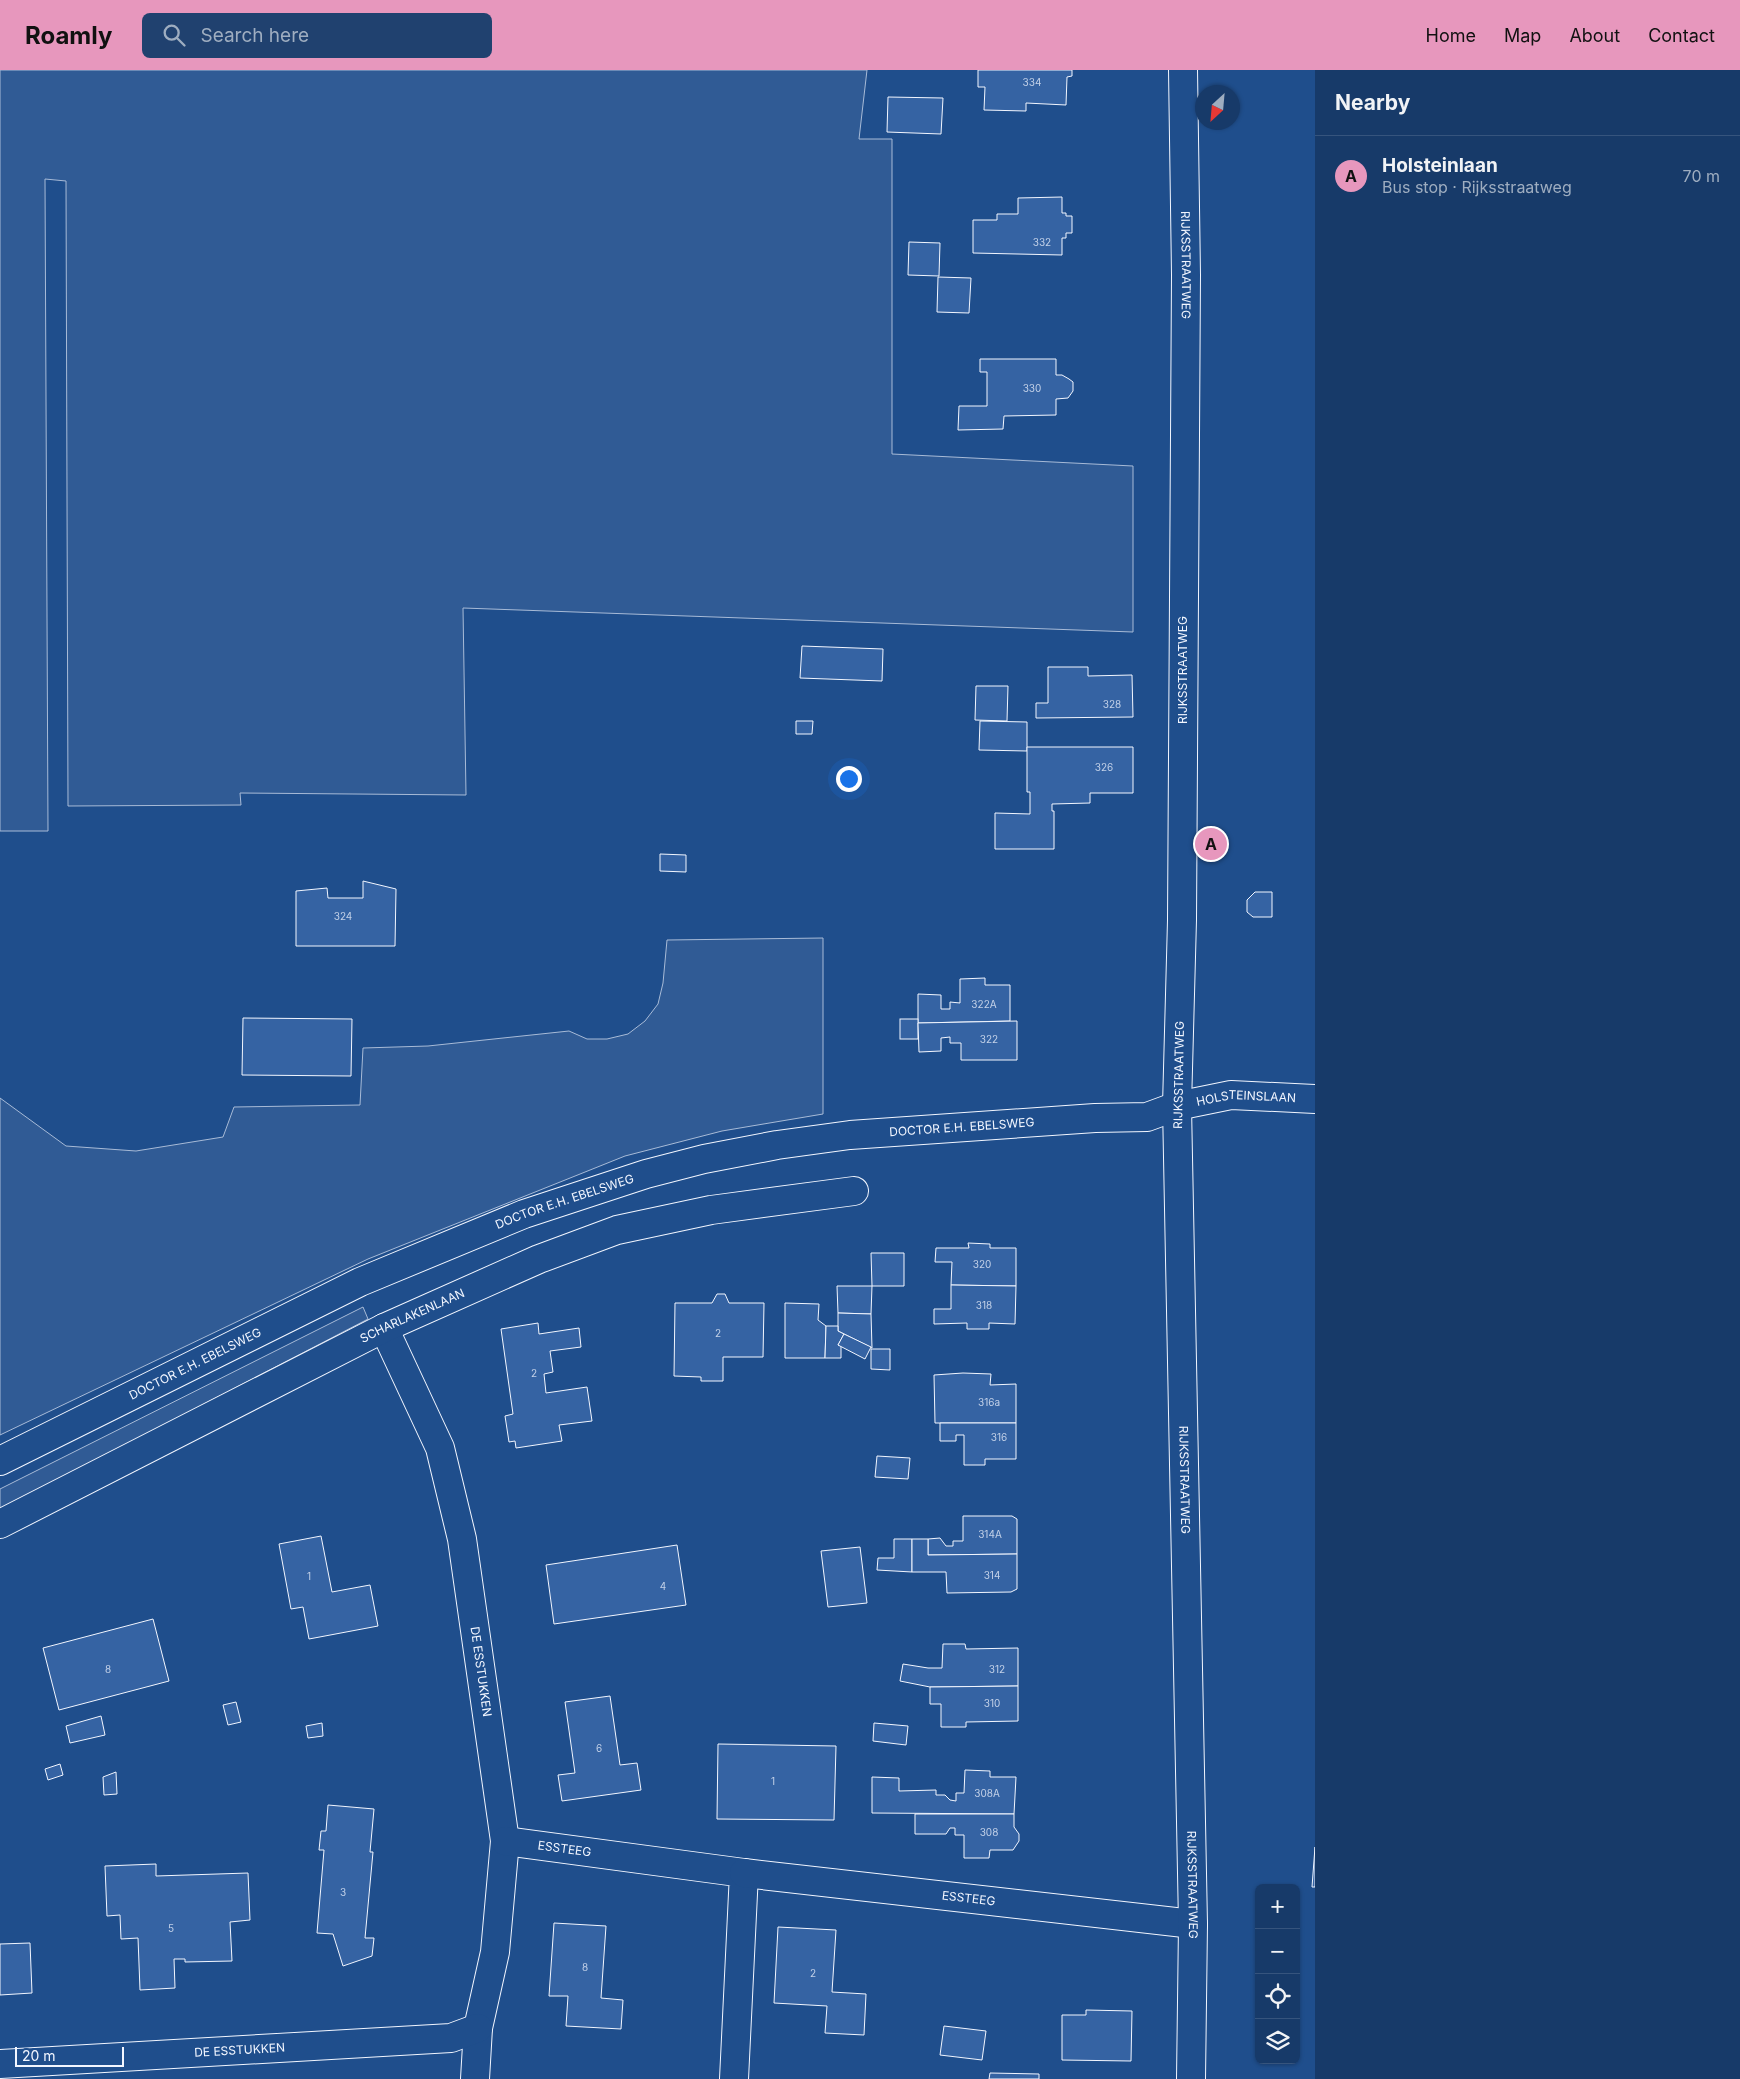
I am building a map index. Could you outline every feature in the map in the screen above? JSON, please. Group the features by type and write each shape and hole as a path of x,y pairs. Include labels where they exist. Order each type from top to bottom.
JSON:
{"main road":[{"name":"RIJKSSTRAATWEG","path":"1183,70 1186,275 1182,911 1177,1106 1193,1924 1191,2079"},
{"name":"HOLSTEINSLAAN","path":"1177,1106 1231,1096 1315,1099"},
{"name":"DOCTOR E.H. EBELSWEG","path":"0,1461 360,1282 524,1214 619,1182 704,1159 850,1134 1095,1118 1147,1117 1177,1106"},
{"name":"SCHARLAKENLAAN","path":"0,1524 384,1328 539,1259 617,1230 711,1210 854,1191"},
{"name":"DE ESSTUKKEN","path":"384,1328 440,1448 462,1539 504,1841 495,1952 478,2028 475,2079"},
{"name":"ESSTEEG","path":"504,1841 744,1873 1193,1924"},
{"path":"734,2079 744,1873"},
{"name":"DE ESSTUKKEN","path":"0,2064 451,2038 478,2028"}],"shaded area":[{"path":"0,70 867,70 859,139 892,139 892,454 1133,466 1133,632 463,608 466,795 240,793 241,805 68,806 66,181 45,179 48,831 0,831"},
{"path":"823,938 823,1114 722,1131 625,1156 368,1259 0,1435 0,1098 66,1146 136,1151 223,1137 234,1107 360,1105 363,1048 428,1046 569,1031 587,1039 607,1039 628,1034 645,1021 658,1004 663,983 667,940"},
{"path":"363,1307 368,1319 0,1510 0,1489"}],"building":[{"path":"978,70 1072,70 1072,76 1067,77 1066,105 1026,103 1026,111 984,110 985,87 978,87"},
{"path":"888,97 943,98 941,134 887,132"},
{"path":"1062,197 1062,213 1066,213 1066,216 1072,216 1072,233 1066,233 1066,238 1062,238 1062,255 973,253 973,220 997,220 997,214 1018,214 1018,198"},
{"path":"909,242 940,243 939,276 908,275"},
{"path":"938,277 971,278 969,313 937,312"},
{"path":"980,359 1056,359 1056,375 1062,375 1073,382 1073,391 1068,398 1056,399 1056,415 1004,416 1003,429 958,430 959,406 987,406 987,372 980,372"},
{"path":"802,646 883,649 882,681 800,678"},
{"path":"1048,667 1088,667 1088,676 1132,675 1133,717 1036,718 1036,703 1048,703"},
{"path":"976,686 1008,686 1007,721 975,720"},
{"path":"796,721 813,721 812,734 796,734"},
{"path":"980,721 1027,722 1027,751 979,750"},
{"path":"1027,747 1133,747 1133,793 1090,793 1090,803 1052,804 1052,811 1054,811 1054,849 995,849 995,813 1030,814 1030,792 1027,792"},
{"path":"660,854 686,855 686,872 660,871"},
{"path":"363,881 396,889 395,946 296,946 296,891 327,888 328,898 363,898"},
{"path":"1255,892 1272,892 1272,917 1253,917 1247,912 1247,900"},
{"path":"985,978 985,985 1010,985 1010,1021 918,1023 918,994 941,995 941,1009 950,1009 950,1002 960,1003 960,979"},
{"path":"243,1018 352,1019 351,1076 242,1075"},
{"path":"900,1019 918,1019 918,1039 900,1039"},
{"path":"1017,1021 1017,1060 961,1060 961,1043 950,1043 950,1037 941,1038 941,1051 919,1052 918,1023"},
{"path":"968,1243 990,1244 990,1248 1016,1248 1016,1286 951,1285 952,1262 935,1262 936,1248 969,1248"},
{"path":"871,1253 904,1253 904,1286 872,1286"},
{"path":"951,1285 1016,1286 1015,1324 989,1323 989,1329 967,1329 967,1323 934,1324 934,1309 951,1309"},
{"path":"837,1286 872,1286 871,1314 838,1313"},
{"path":"717,1294 725,1294 729,1303 764,1303 763,1357 723,1357 723,1381 701,1381 701,1377 674,1376 675,1303 712,1303"},
{"path":"785,1303 819,1304 818,1320 826,1326 825,1358 785,1358"},
{"path":"838,1313 871,1314 872,1348 838,1331"},
{"path":"538,1323 539,1334 579,1328 581,1347 550,1351 553,1372 544,1374 546,1393 587,1387 592,1421 559,1425 562,1441 516,1448 515,1441 509,1442 505,1416 513,1414 501,1329"},
{"path":"826,1326 838,1326 838,1331 844,1334 838,1345 841,1346 841,1358 825,1358"},
{"path":"844,1334 871,1347 865,1359 838,1345"},
{"path":"871,1349 890,1349 890,1370 871,1369"},
{"path":"991,1374 990,1385 1016,1384 1016,1423 935,1423 934,1375"},
{"path":"940,1423 1016,1423 1016,1459 985,1459 985,1465 964,1465 964,1435 956,1435 956,1441 940,1441"},
{"path":"877,1456 910,1458 908,1479 875,1477"},
{"path":"963,1516 1012,1516 1017,1519 1017,1554 928,1555 928,1539 940,1538 946,1546 953,1546 953,1541 963,1541"},
{"path":"321,1536 332,1592 370,1585 378,1626 309,1639 303,1607 291,1609 279,1544"},
{"path":"894,1539 912,1539 912,1572 877,1570 878,1558 894,1558"},
{"path":"912,1539 928,1539 928,1555 1017,1554 1017,1589 1011,1592 947,1593 946,1572 912,1572"},
{"path":"677,1545 686,1605 554,1624 546,1565"},
{"path":"860,1547 867,1603 828,1607 821,1551"},
{"path":"153,1619 169,1681 59,1710 43,1648"},
{"path":"943,1644 965,1644 966,1649 1018,1648 1018,1686 930,1687 900,1681 903,1664 942,1668"},
{"path":"1018,1686 1018,1721 966,1722 966,1727 941,1727 941,1704 930,1704 930,1687"},
{"path":"610,1696 620,1765 637,1763 641,1790 562,1801 558,1775 575,1773 565,1702"},
{"path":"236,1702 241,1722 228,1725 223,1705"},
{"path":"101,1716 105,1735 70,1743 66,1726"},
{"path":"322,1723 323,1736 308,1738 306,1726"},
{"path":"874,1723 908,1726 906,1745 873,1741"},
{"path":"718,1744 836,1746 834,1820 717,1819"},
{"path":"60,1764 63,1775 48,1780 45,1769"},
{"path":"965,1770 990,1771 990,1777 1016,1777 1014,1814 872,1813 872,1777 899,1778 899,1791 936,1790 936,1795 945,1795 950,1800 956,1801 956,1793 964,1793"},
{"path":"116,1772 117,1794 104,1795 103,1777"},
{"path":"328,1805 374,1809 370,1852 373,1852 365,1938 374,1938 372,1956 343,1966 333,1934 317,1933 324,1850 319,1850 321,1831 326,1831"},
{"path":"915,1814 1014,1814 1014,1827 1019,1834 1019,1841 1013,1850 990,1850 989,1858 964,1858 964,1835 955,1835 955,1828 950,1828 946,1834 915,1834"},
{"path":"1315,1847 1315,1887 1312,1887"},
{"path":"156,1864 156,1876 248,1873 250,1920 230,1922 232,1961 185,1962 185,1959 174,1959 175,1988 140,1990 138,1938 121,1939 120,1915 107,1916 105,1866"},
{"path":"554,1923 606,1926 601,1998 623,2000 621,2029 566,2026 568,1996 549,1996"},
{"path":"778,1927 836,1930 832,1992 866,1994 864,2035 825,2033 827,2006 774,2003"},
{"path":"30,1943 32,1993 0,1995 0,1944"},
{"path":"1086,2010 1132,2011 1131,2061 1062,2060 1062,2015 1086,2015"},
{"path":"944,2026 986,2031 982,2060 940,2055"},
{"path":"990,2073 1039,2074 1039,2079 989,2079"}],"place":[{"name":"Holsteinlaan","path":"1211,844"}]}
